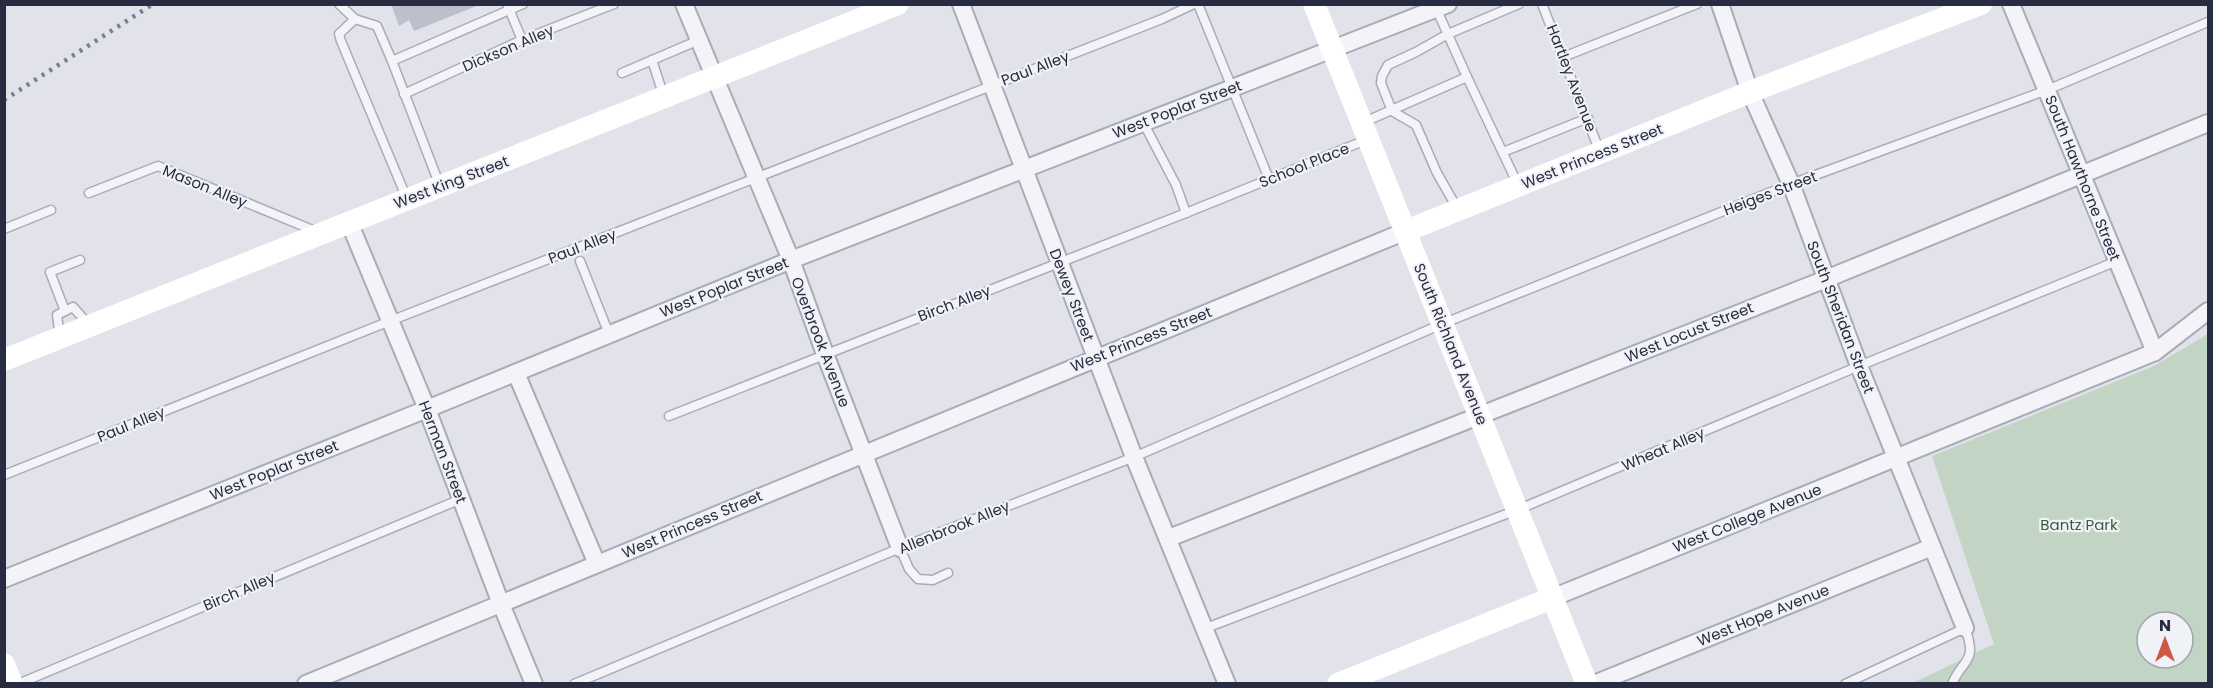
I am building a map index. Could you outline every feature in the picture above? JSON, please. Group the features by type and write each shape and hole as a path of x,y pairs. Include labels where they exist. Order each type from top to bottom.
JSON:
{"street":[{"name":"Overbrook Avenue","path":"684,4 791,260 900,548"},
{"name":"West King Street","path":"4,360 715,79 898,4"},
{"name":"Dewey Street","path":"961,4 1095,357 1227,684"},
{"name":"South Richland Avenue","path":"1314,4 1587,684"},
{"name":"South Sheridan Street","path":"1720,4 1750,92 1791,184 1859,366 1965,628"},
{"name":"West Princess Street","path":"306,684 1095,357 1750,92 1981,4"},
{"name":"South Hawthorne Street","path":"2010,4 2155,352"},
{"name":"West Poplar Street","path":"4,579 791,260 1440,6"},
{"name":"West Locust Street","path":"1169,538 1826,279 2208,123"},
{"name":"Herman Street","path":"349,222 427,409 460,499 534,684"},
{"name":"West College Avenue","path":"1338,684 2155,352 2208,311"},
{"path":"516,373 597,564"},
{"name":"West Hope Avenue","path":"1594,684 1932,547"},
{"path":"4,664 12,684"}],"lane":[{"path":"339,4 355,19 377,26 440,187"},
{"path":"392,61 508,7 523,4"},
{"name":"Dickson Alley","path":"404,94 522,40 614,4"},
{"path":"1196,4 1269,179"},
{"name":"Paul Alley","path":"4,475 1196,4"},
{"path":"1458,210 1437,173 1416,125 1392,111 1381,83 1388,65 1448,34 1519,4"},
{"name":"Hartley Avenue","path":"1542,4 1600,152"},
{"path":"1563,57 1697,4"},
{"path":"1440,6 1448,34 1519,185"},
{"path":"508,7 522,40"},
{"path":"355,19 339,34 407,200"},
{"name":"Heiges Street","path":"1334,370 1442,324 1791,184 2047,90 2208,22"},
{"path":"622,73 699,40"},
{"path":"652,60 665,98"},
{"name":"School Place","path":"1240,191 1365,131 1392,111 1467,77"},
{"path":"1503,152 1588,118"},
{"path":"1143,122 1176,185 1186,213"},
{"name":"Mason Alley","path":"88,193 158,166 321,233"},
{"name":"Birch Alley","path":"669,416 1240,191"},
{"path":"4,229 51,210"},
{"path":"65,310 50,272 80,260"},
{"path":"580,261 609,334"},
{"name":"Wheat Alley","path":"1206,628 1517,510 1859,366 2117,261"},
{"path":"60,338 57,315 65,310 73,307 90,326"},
{"name":"Allenbrook Alley","path":"574,684 900,548 1134,456 1334,370"},
{"name":"Birch Alley","path":"18,684 460,499"},
{"path":"900,548 909,569 918,579 933,580 948,573"},
{"path":"1845,684 1965,628 1971,651 1967,664 1955,676 1952,684"}],"green space":[{"name":"Bantz Park","path":"2208,334 2208,683 1911,684 1994,644 1932,456 2154,366"}],"building":[{"path":"391,4 479,5 414,31 409,20 399,26"}],"railway":[{"path":"4,100 153,4"}]}
